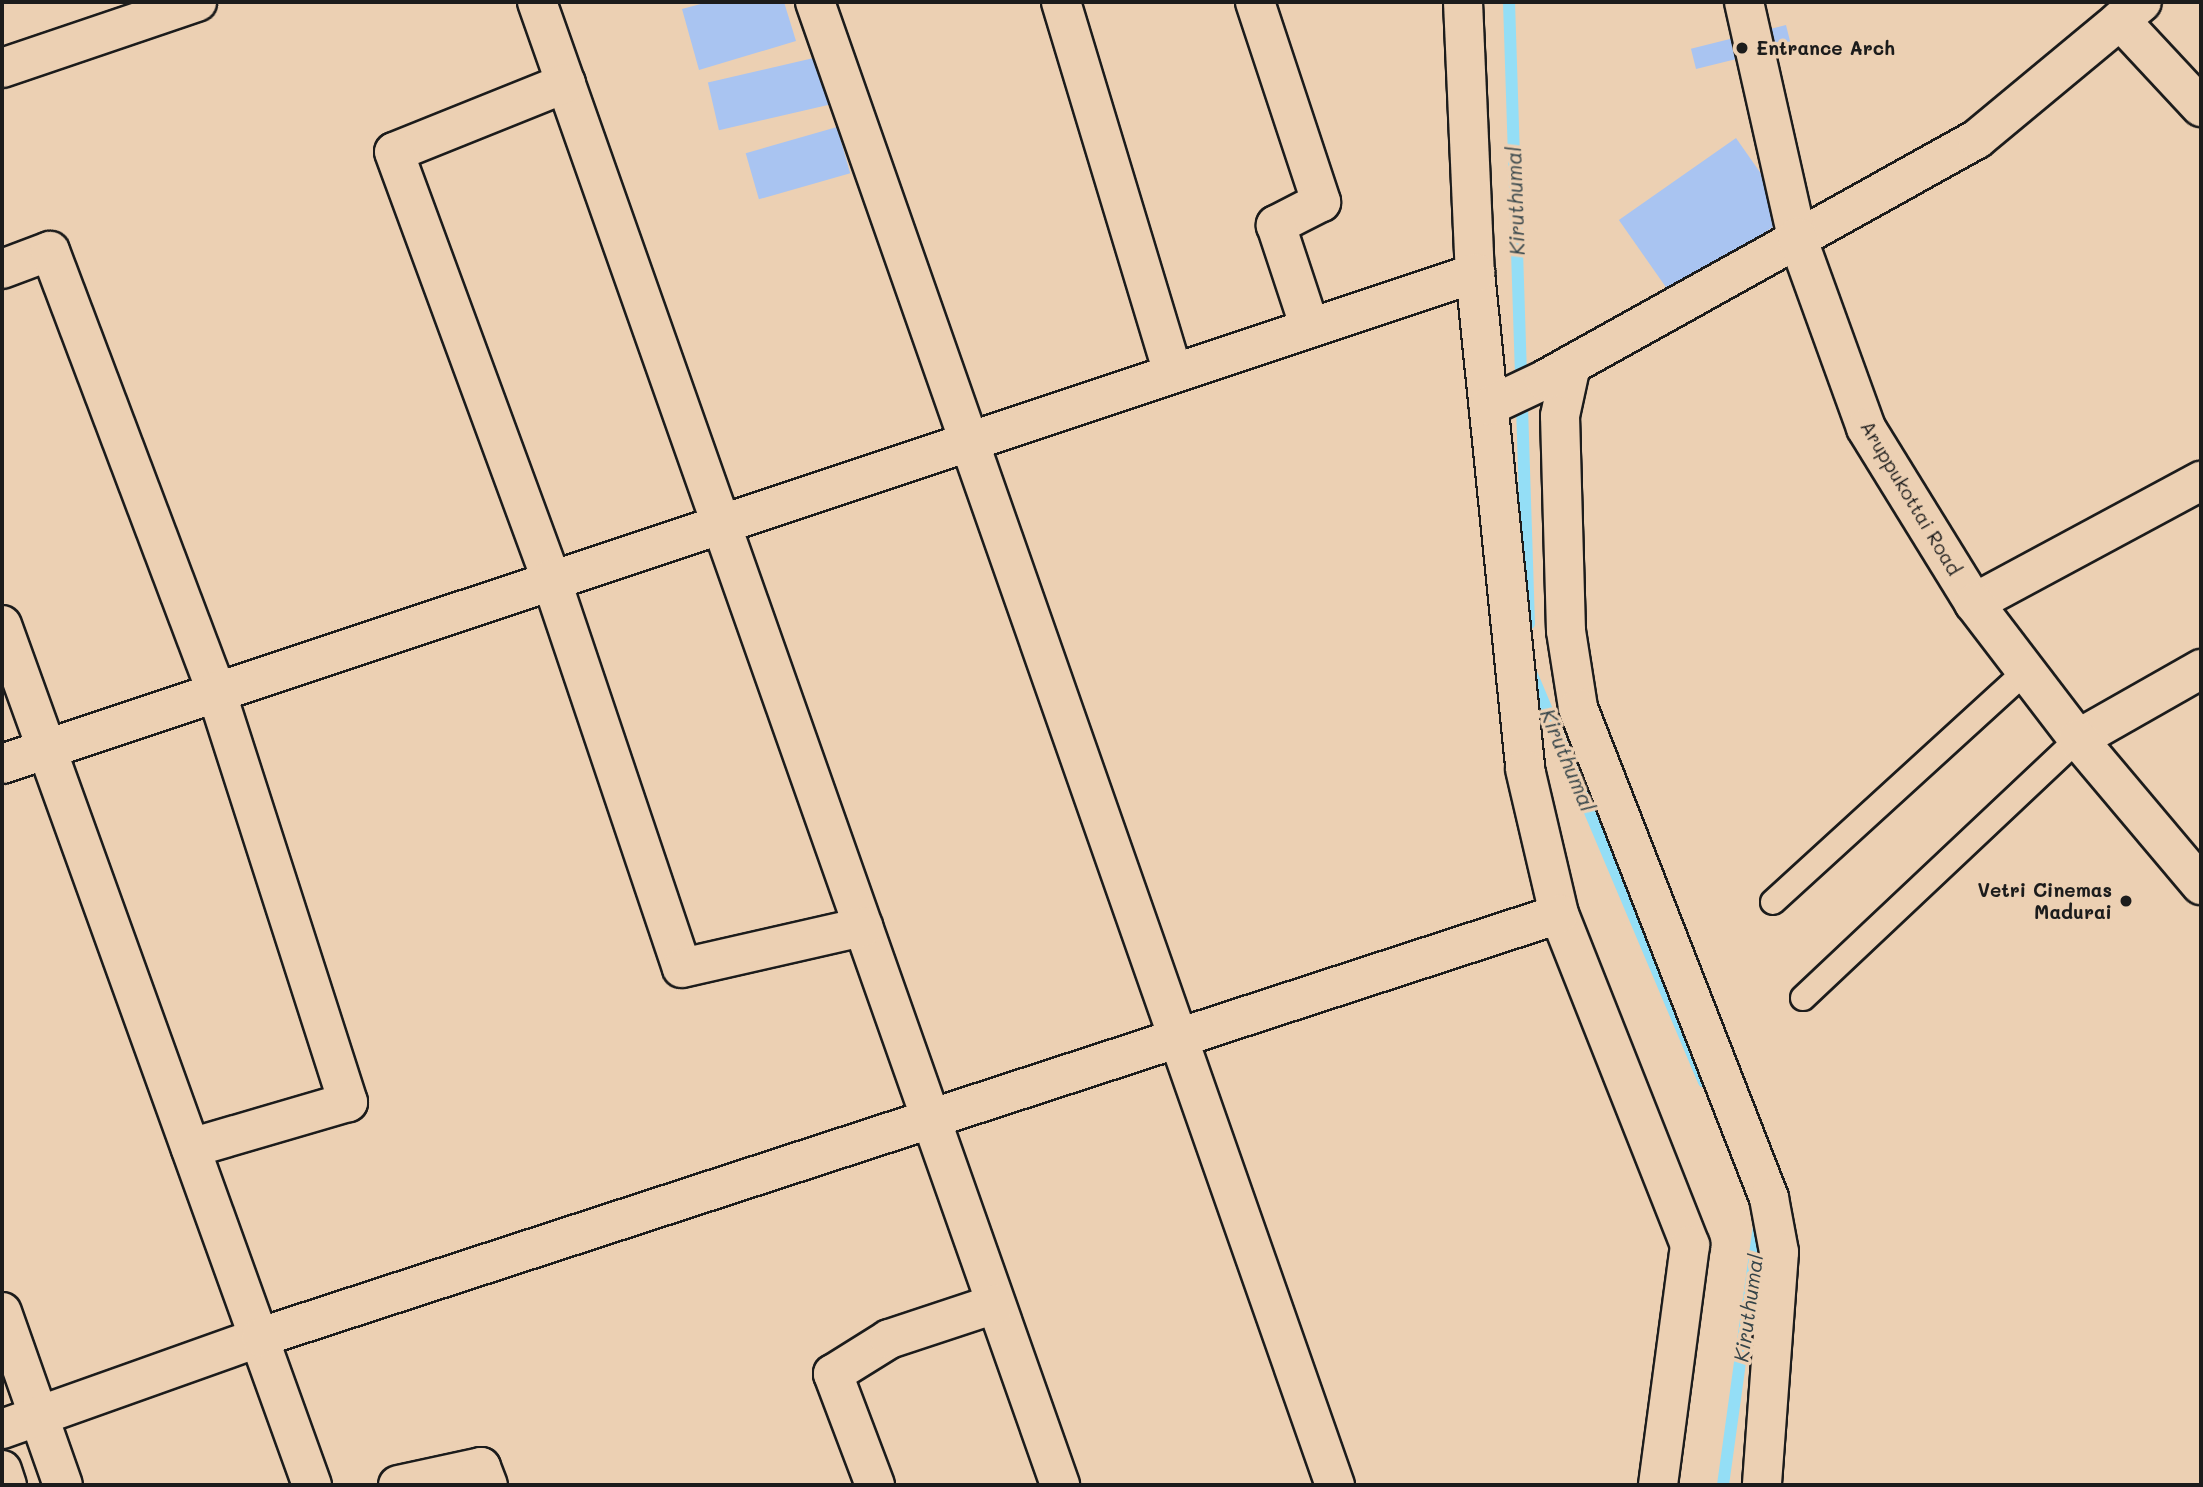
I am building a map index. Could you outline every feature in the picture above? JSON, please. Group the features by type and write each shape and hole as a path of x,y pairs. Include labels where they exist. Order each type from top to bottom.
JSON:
{"street":[{"path":"2,68 197,2"},
{"path":"537,2 1060,1485"},
{"path":"815,2 1335,1485"},
{"path":"1061,2 1173,373"},
{"path":"1255,2 1321,201 1276,225 1310,328"},
{"path":"1463,2 1475,274 1499,402 1525,769 1559,914 1690,1245 1658,1485"},
{"name":"Aruppukottai Road","path":"1744,2 1797,237 1866,428 1973,603 2078,739 2201,885"},
{"path":"1499,402 1558,373 1976,139 2131,11 2201,107"},
{"path":"566,83 394,152 551,579 682,968 863,927"},
{"path":"2,269 50,251 216,691 348,1102 191,1147"},
{"path":"2,764 968,440 1475,274"},
{"path":"1558,373 1566,631 1578,708 1769,1198 1779,1252 1762,1485"},
{"path":"1973,603 2201,481"},
{"path":"2,625 44,748 261,1337 312,1485"},
{"path":"2078,739 2201,669"},
{"path":"2,1429 261,1337 1559,914"},
{"path":"875,1485 833,1374 889,1339 995,1304"},
{"path":"2,1312 64,1485"},
{"path":"398,1485 481,1466 488,1485"},
{"path":"2,1470 7,1485"}],"lane":[{"path":"1773,902 2025,673"},
{"path":"1803,998 2078,739"}],"building":[{"path":"708,2 784,2 796,41 699,70 682,9"},
{"name":"Entrance Arch","path":"1786,25 1791,45 1696,69 1691,49"},
{"path":"818,57 829,105 719,130 708,82"},
{"path":"837,127 850,173 759,199 746,153"},
{"path":"1736,138 1790,215 1673,297 1619,220"}],"waterway":[{"name":"Kiruthumal","path":"1509,2 1529,624"},
{"name":"Kiruthumal","path":"1530,670 1704,1082"},
{"name":"Kiruthumal","path":"1723,1485 1759,1226"}],"place":[{"name":"Entrance Arch","path":"1742,48"},
{"name":"Vetri Cinemas Madurai","path":"2126,901"}]}
